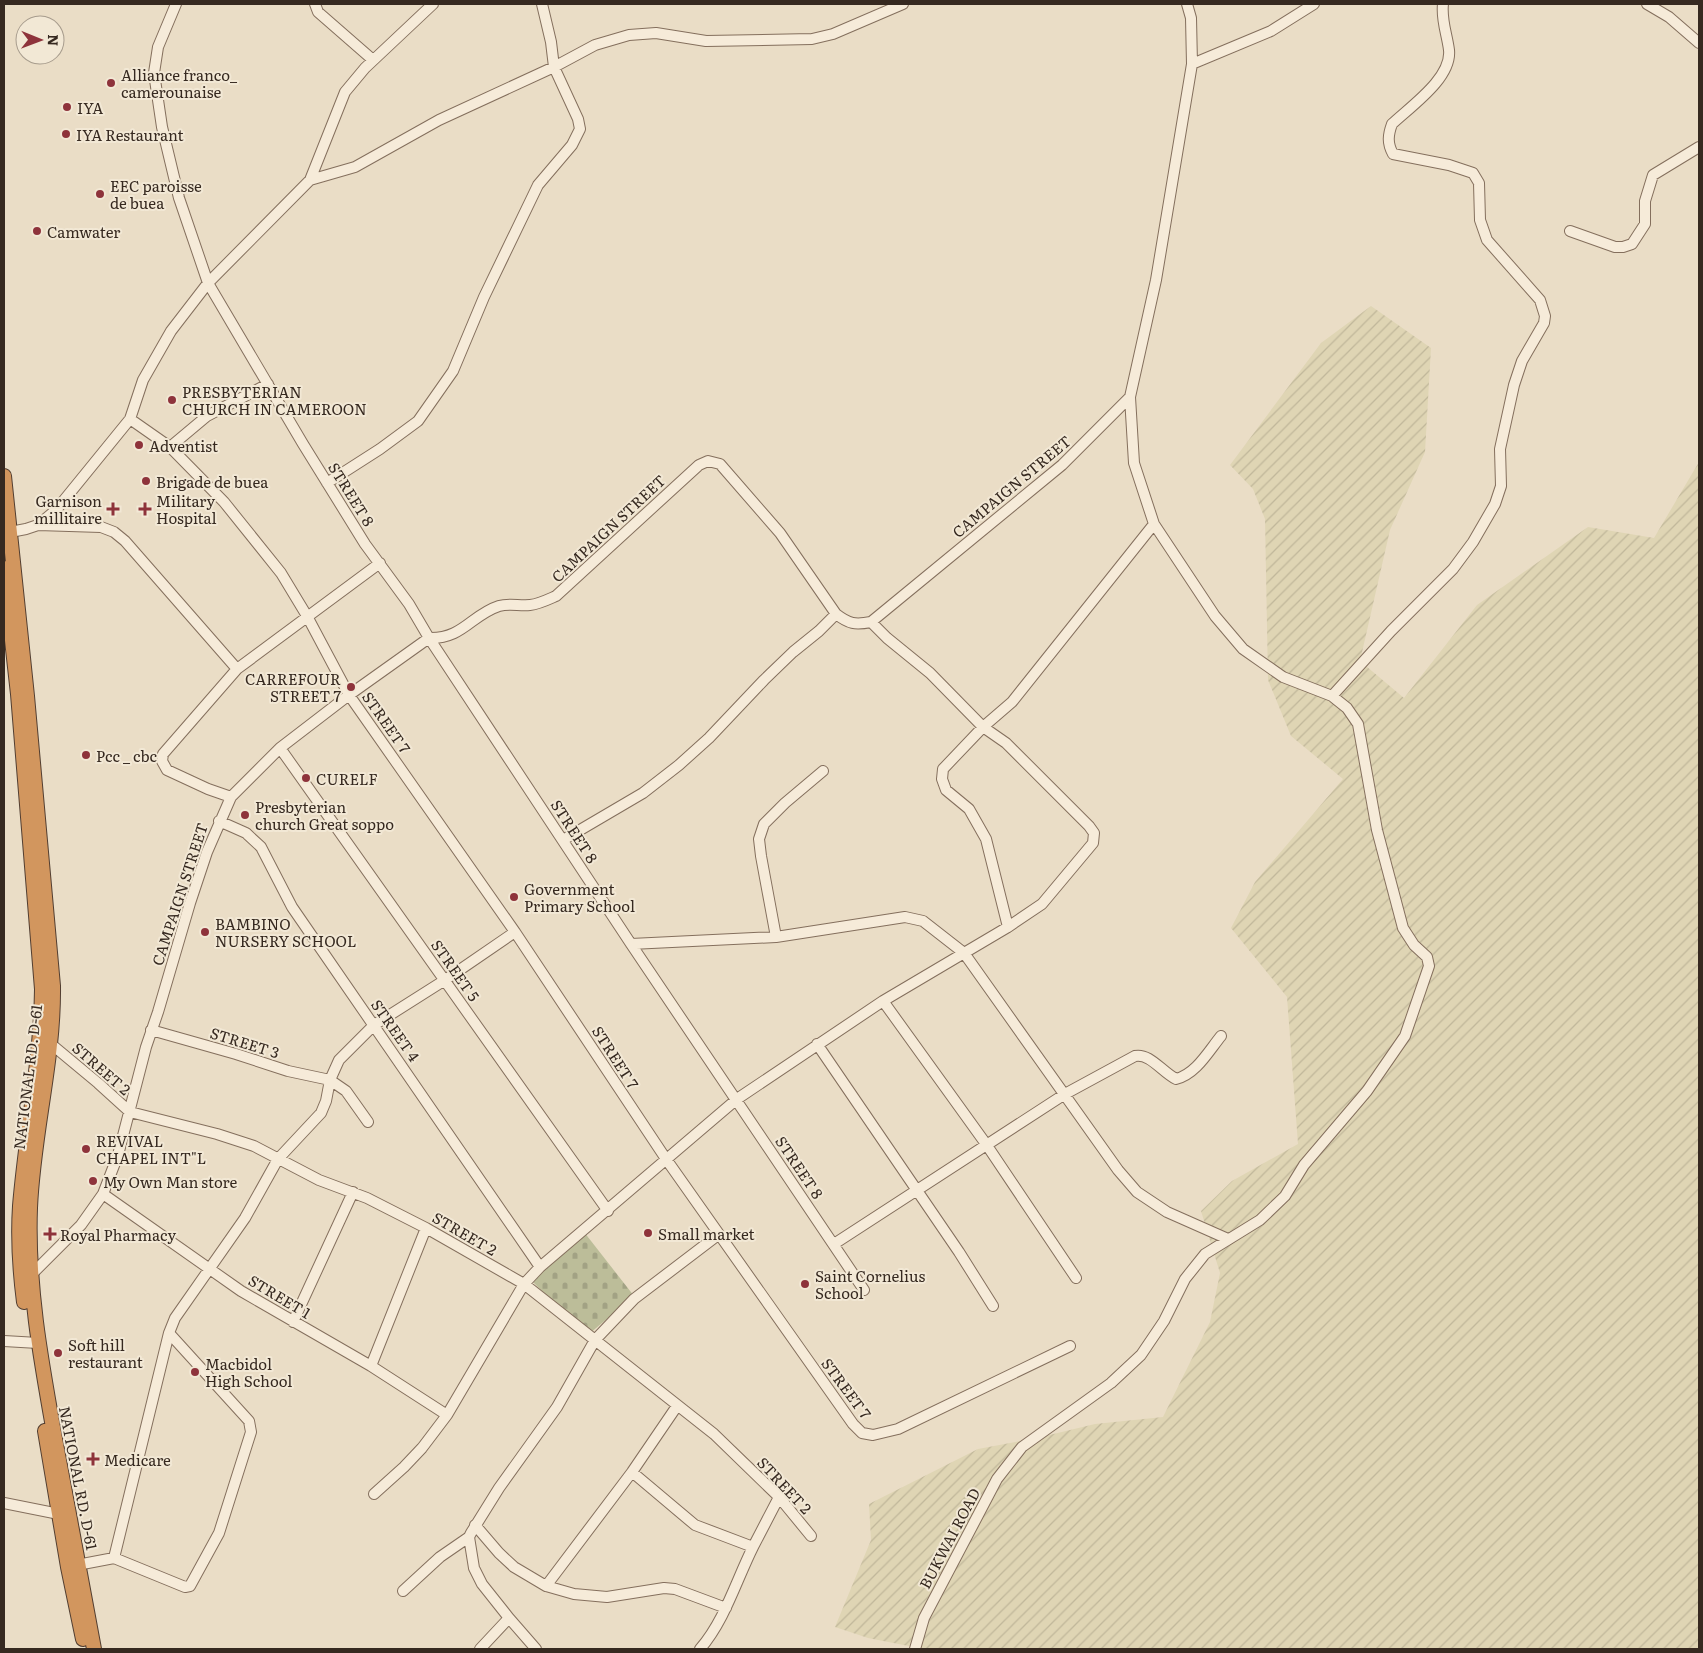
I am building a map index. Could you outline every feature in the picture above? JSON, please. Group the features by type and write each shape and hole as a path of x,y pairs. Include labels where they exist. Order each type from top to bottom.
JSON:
{"highway":[{"name":"NATIONAL RD. D-61","path":"4,476 7,532 51,955 53,1014 51,1044 34,1161 26,1279"},
{"name":"NATIONAL RD. D-61","path":"4,568 18,703 42,989 42,1020 20,1209 34,1343 59,1514 94,1649"},
{"name":"NATIONAL RD. D-61","path":"34,1343 74,1566 85,1649"}],"street":[{"name":"STREET 8","path":"176,4 158,47 154,73 162,127 179,198 208,283 365,544 409,604 429,638 630,944 864,1290"},
{"path":"315,4 318,12 374,60"},
{"path":"38,525 56,510 130,419 143,380 171,331 208,283 310,180 346,92 365,68 433,4"},
{"path":"327,483 380,449 418,421 453,371 484,298 538,185 572,145 580,129 578,119 554,67 551,42 542,4"},
{"path":"310,180 356,167 439,120 596,46 629,35 656,33 706,41 812,39 833,34 903,4"},
{"path":"1187,4 1191,18 1192,64 1156,280 1130,398 1134,463 1154,524 1215,616 1243,649 1283,677 1332,696 1391,631 1453,569 1473,542 1495,504 1501,486 1500,449 1514,385 1522,361 1544,322 1545,316 1540,300 1487,240 1480,220 1479,183 1473,173 1449,165 1393,154 1389,146 1389,134 1392,124 1439,81 1447,66 1449,52 1441,14 1443,4"},
{"path":"1192,64 1271,31 1314,4"},
{"path":"1647,4 1669,17 1699,44"},
{"path":"1570,231 1615,247 1632,244 1645,224 1645,201 1653,175 1699,147"},
{"path":"170,446 207,416 268,384"},
{"name":"CAMPAIGN STREET","path":"871,622 1062,465 1130,398"},
{"name":"STREET 7","path":"130,419 170,446 224,502 281,573 350,695 516,932 718,1235 853,1424 862,1433 873,1435 898,1430 1070,1346"},
{"name":"CAMPAIGN STREET","path":"26,1279 81,1225 103,1194 118,1155 151,1030 206,852 231,797 280,748 429,638 443,638 463,629 483,614 498,606 542,603 556,596 698,465 708,460 720,464 780,532 836,614"},
{"path":"1008,927 986,839 969,809 946,790 942,779 944,769 983,727 1012,702 1154,524"},
{"path":"7,532 38,525 101,526 114,532 125,541 237,669"},
{"path":"231,797 208,789 167,770 162,761 163,754 237,669 380,563"},
{"path":"374,1494 422,1448 447,1415 524,1284 540,1267 608,1211 736,1099 883,1001 1008,927 1042,904 1093,843 1094,833 1006,742 983,727 930,673 887,638 871,622 859,624 846,621 836,614 775,669 709,738 679,765 643,793 563,840"},
{"name":"BUKWAI ROAD","path":"915,1649 924,1618 996,1480 1022,1448 1111,1383 1141,1355 1164,1322 1185,1280 1205,1254 1260,1220 1285,1196 1304,1165 1367,1091 1405,1036 1418,995 1430,966 1427,957 1414,945 1403,928 1377,830 1358,724 1347,708 1332,696"},
{"name":"STREET 5","path":"280,748 608,1211"},
{"path":"776,937 759,839 764,824 785,803 823,771"},
{"name":"STREET 4","path":"219,821 246,833 260,847 292,907 540,1267"},
{"path":"630,944 776,937 905,917 923,921 964,953 1118,1170 1137,1192 1167,1212 1228,1239"},
{"path":"114,1558 174,1318 244,1218 278,1159 321,1113 326,1101 330,1080 339,1060 374,1025 516,932"},
{"path":"883,1001 986,1144 1076,1278"},
{"name":"STREET 3","path":"151,1030 288,1071 330,1080"},
{"path":"834,1244 1065,1094 1135,1056 1142,1055 1149,1058 1166,1074 1176,1079 1186,1076 1199,1064 1221,1036"},
{"name":"STREET 2","path":"51,1044 130,1112 217,1134 254,1146 319,1180 353,1192 426,1228 524,1284 714,1434 779,1497 811,1536"},
{"path":"817,1044 959,1252 993,1306"},
{"path":"330,1080 346,1091 368,1122"},
{"path":"294,1322 353,1192"},
{"name":"STREET 1","path":"103,1194 241,1291 371,1366 447,1415"},
{"path":"371,1366 426,1228"},
{"path":"403,1590 440,1557 469,1536 499,1488 557,1406 595,1340 634,1299 718,1235"},
{"path":"74,1566 114,1558 185,1587 190,1586 220,1534 251,1432 249,1422 169,1333"},
{"path":"4,1341 34,1343"},
{"path":"546,1586 632,1472 677,1406"},
{"path":"632,1472 695,1525 753,1547"},
{"path":"706,1647 779,1497"},
{"path":"4,1503 59,1514"},
{"path":"475,1525 498,1553 514,1567 546,1586 574,1594 607,1597 664,1588 675,1589 726,1608"},
{"path":"469,1536 474,1568 482,1584 508,1618 536,1649"},
{"path":"480,1649 508,1618"}],"shaded area":[{"path":"1371,306 1431,348 1425,452 1390,530 1360,661 1404,698 1477,605 1588,527 1654,538 1699,462 1699,1649 924,1649 868,1638 835,1627 871,1540 869,1504 978,1449 1095,1424 1163,1417 1210,1322 1220,1273 1201,1211 1232,1181 1298,1144 1287,997 1231,928 1255,882 1343,779 1291,736 1268,680 1265,519 1253,489 1230,465 1321,343"}],"green space":[{"path":"584,1232 634,1296 589,1334 561,1310 528,1277"}],"place":[{"name":"Alliance franco_ camerounaise","path":"111,83"},
{"name":"IYA","path":"67,107"},
{"name":"IYA Restaurant","path":"66,134"},
{"name":"EEC paroisse de buea","path":"100,194"},
{"name":"Camwater","path":"37,231"},
{"name":"PRESBYTERIAN CHURCH IN CAMEROON","path":"172,400"},
{"name":"Adventist","path":"139,445"},
{"name":"Brigade de buea","path":"146,481"},
{"name":"Garnison millitaire","path":"113,509"},
{"name":"Military Hospital","path":"145,509"},
{"name":"CARREFOUR STREET 7","path":"351,687"},
{"name":"Pcc _ cbc","path":"86,755"},
{"name":"CURELF","path":"306,778"},
{"name":"Presbyterian church Great soppo","path":"245,815"},
{"name":"Government Primary School","path":"514,897"},
{"name":"BAMBINO NURSERY SCHOOL","path":"205,932"},
{"name":"REVIVAL CHAPEL INT\"L","path":"86,1149"},
{"name":"My Own Man store","path":"93,1181"},
{"name":"Small market","path":"648,1233"},
{"name":"Royal Pharmacy","path":"50,1234"},
{"name":"Saint Cornelius School","path":"805,1284"},
{"name":"Soft hill restaurant","path":"58,1353"},
{"name":"Macbidol High School","path":"195,1372"},
{"name":"Medicare","path":"93,1459"}]}
